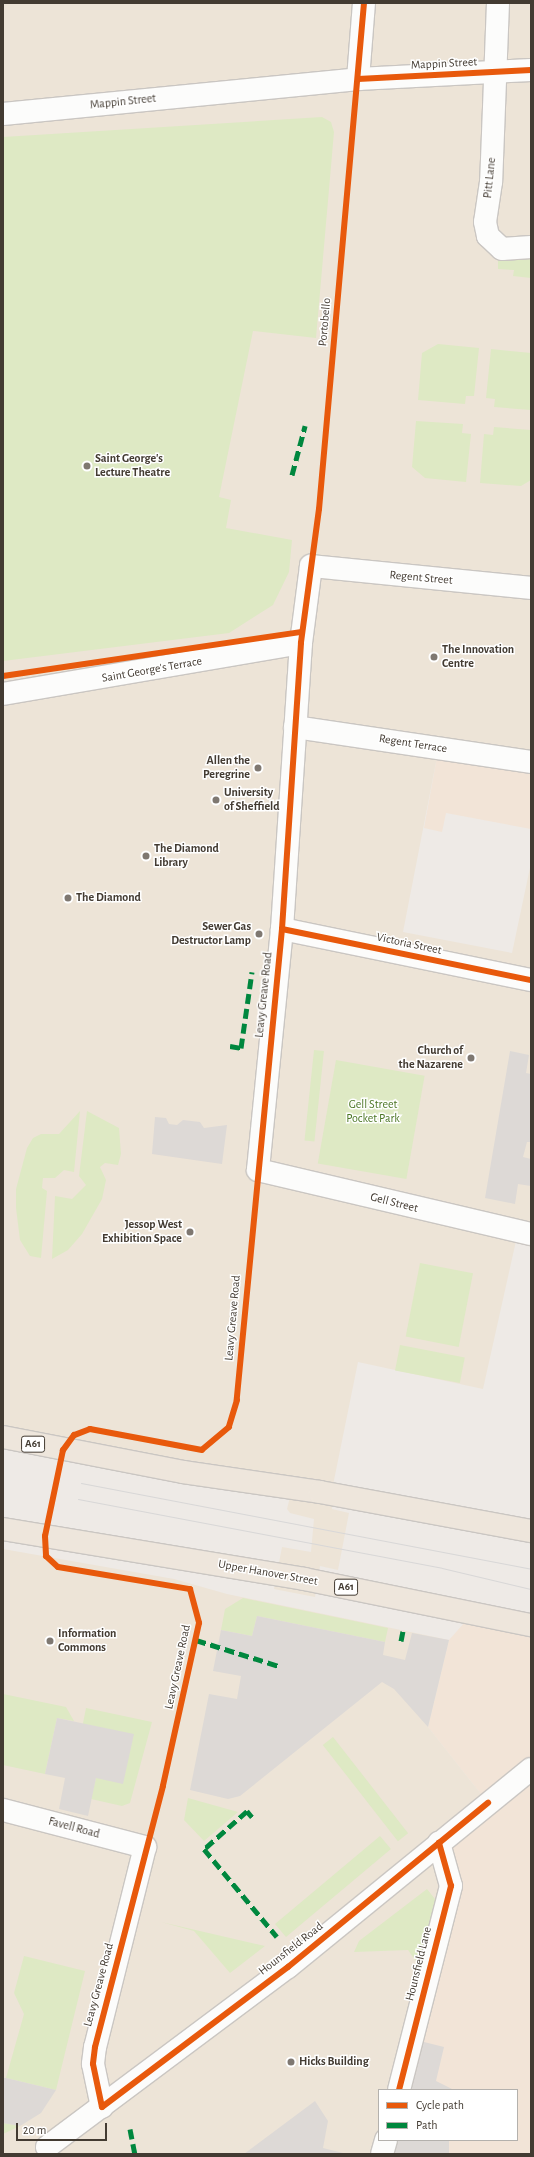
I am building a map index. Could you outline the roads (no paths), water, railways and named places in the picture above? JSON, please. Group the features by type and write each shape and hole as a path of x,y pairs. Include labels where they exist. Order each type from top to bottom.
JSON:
{"highway":[{"name":"A61","path":"3,1437 183,1472 320,1492 531,1531"},
{"name":"Upper Hanover Street","path":"3,1528 304,1579 531,1625"}],"street":[{"path":"358,79 364,3"},
{"name":"Pitt Lane","path":"498,3 498,72 485,222 488,236 502,249 531,247"},
{"name":"Mappin Street","path":"3,114 358,79 531,70"},
{"name":"Regent Street","path":"311,566 531,588"},
{"name":"Leavy Greave Road","path":"258,1170 282,929 300,643 311,566"},
{"name":"Saint George's Terrace","path":"3,694 300,643"},
{"name":"Regent Terrace","path":"295,727 531,762"},
{"name":"Victoria Street","path":"282,929 531,980"},
{"name":"Gell Street","path":"258,1170 436,1213 531,1234"},
{"name":"Hounsfield Road","path":"47,2147 288,1967 531,1769"},
{"name":"Favell Road","path":"3,1810 145,1847"},
{"name":"Hounsfield Lane","path":"399,2089 451,1886 439,1843"},
{"name":"Leavy Greave Road","path":"102,2107 93,2064 95,2048 145,1847"},
{"path":"382,2154 386,2141"}],"tram line":[{"path":"81,1483 531,1569"},
{"path":"78,1499 442,1568 531,1589"}],"place":[{"name":"Saint George's Lecture Theatre","path":"87,466"},
{"name":"The Innovation Centre","path":"434,657"},
{"name":"Allen the Peregrine","path":"258,768"},
{"name":"University of Sheffield","path":"216,800"},
{"name":"The Diamond Library","path":"146,856"},
{"name":"The Diamond","path":"68,898"},
{"name":"Sewer Gas Destructor Lamp","path":"259,934"},
{"name":"Church of the Nazarene","path":"471,1058"},
{"name":"Jessop West Exhibition Space","path":"190,1232"},
{"name":"Information Commons","path":"50,1641"},
{"name":"Hicks Building","path":"291,2062"}],"park label":[{"name":"Gell Street Pocket Park","path":"373,1112"}]}
